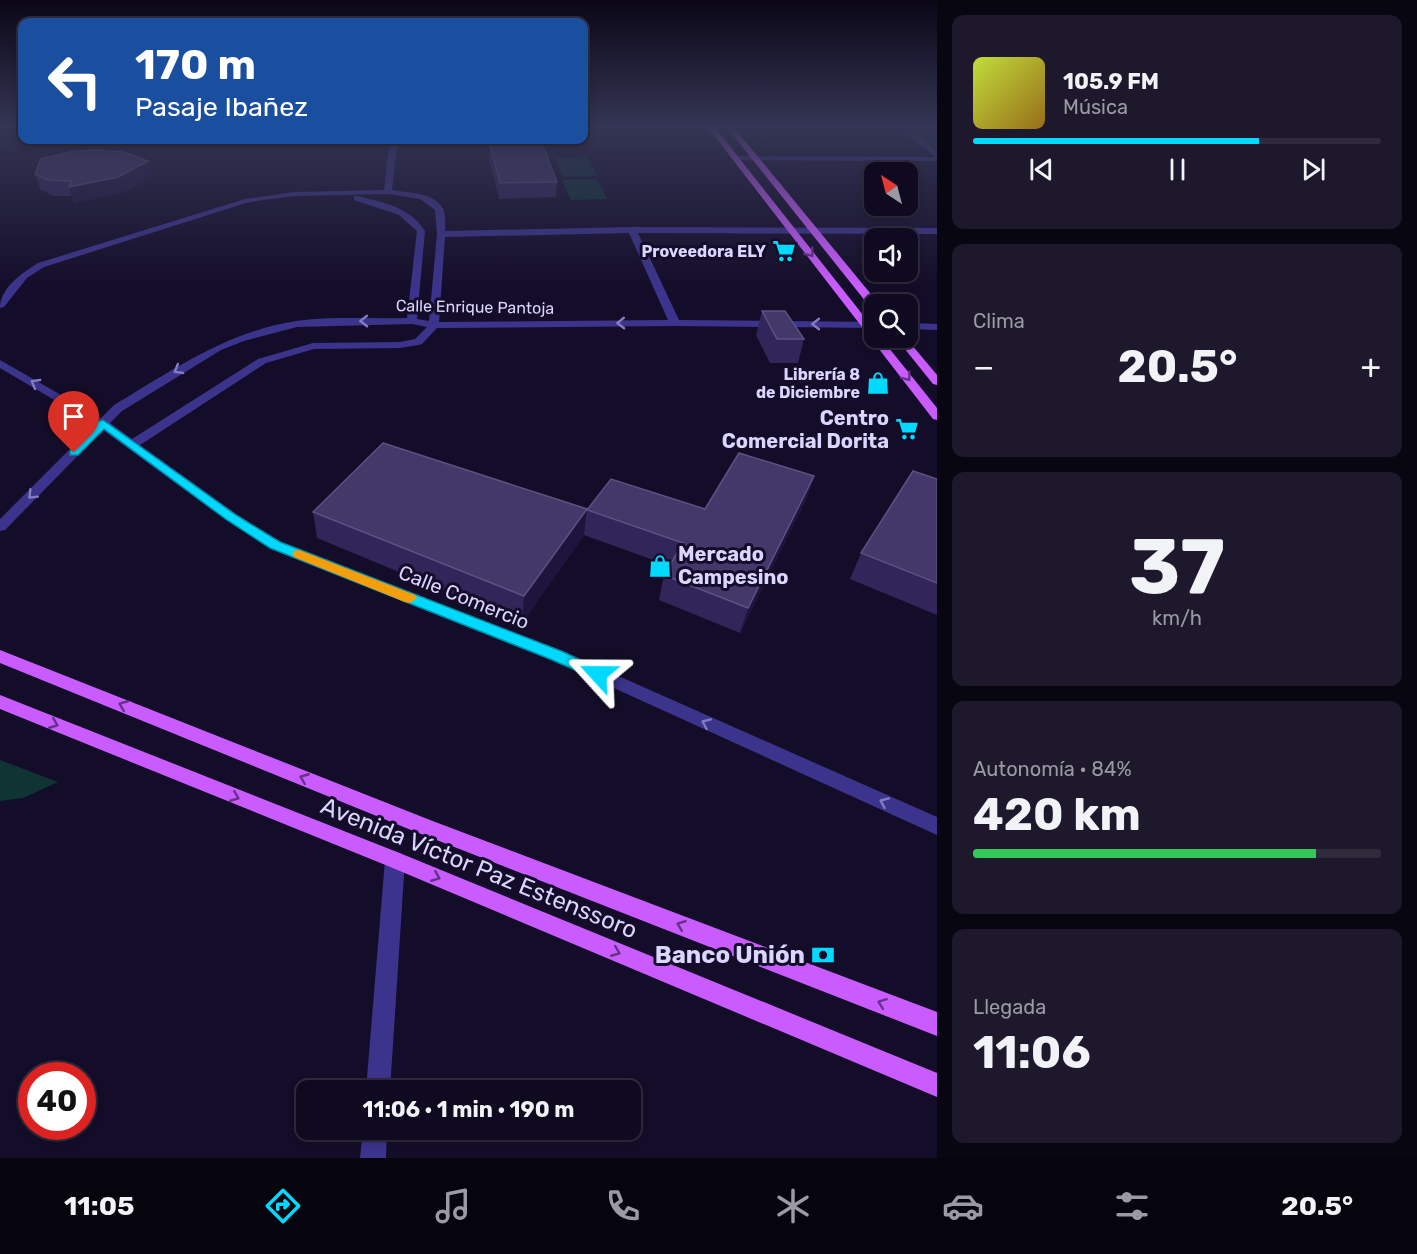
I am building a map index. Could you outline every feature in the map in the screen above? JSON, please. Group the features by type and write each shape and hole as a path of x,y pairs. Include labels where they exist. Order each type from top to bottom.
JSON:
{"main road":[{"path":"752,179 864,318"},
{"path":"773,179 865,294"},
{"path":"884,348 937,416"},
{"path":"909,348 937,382"},
{"name":"Avenida Víctor Paz Estenssoro","path":"0,656 423,826 937,1024"},
{"name":"Avenida Víctor Paz Estenssoro","path":"0,702 395,860 937,1084"}],"street":[{"path":"388,192 389,179"},
{"path":"0,305 24,276 40,266 245,201 294,194 388,192 431,201 439,209 441,234 434,325 418,342 400,345 313,346 262,361 132,444"},
{"path":"336,194 377,203 417,222 421,231 412,321"},
{"path":"441,234 791,229 937,231"},
{"path":"632,230 675,323"},
{"name":"Calle Enrique Pantoja","path":"0,527 118,408 217,348 240,339 297,324 412,321 434,325 675,323 864,325"},
{"path":"918,326 937,327"},
{"name":"Calle Comercio","path":"0,363 103,424 231,517 275,545 556,655 937,826"},
{"path":"379,1080 395,860"},
{"path":"373,1158 374,1140"}],"green space":[{"path":"597,179 607,199 571,200 562,180"},
{"path":"0,760 58,782 23,798 0,801"}],"building":[{"path":"46,179 108,179 69,187 72,181"},
{"path":"499,179 556,179 557,182 500,183"},
{"path":"762,311 785,311 804,339 777,339"},
{"path":"383,443 587,509 524,596 313,512"},
{"path":"739,453 814,476 748,608 664,575 683,543 587,510 611,479 705,509"},
{"path":"913,471 937,479 937,583 861,553"}],"slow traffic":[{"path":"299,554 410,598"}],"place":[{"name":"Proveedora ELY","path":"784,251"},
{"name":"Librería 8 de Diciembre","path":"878,383"},
{"name":"Centro Comercial Dorita","path":"907,429"},
{"name":"Mercado Campesino","path":"660,566"},
{"name":"Banco Unión","path":"823,955"}],"route":[{"path":"74,453 103,424 231,517 275,545 556,655 598,674"}]}
